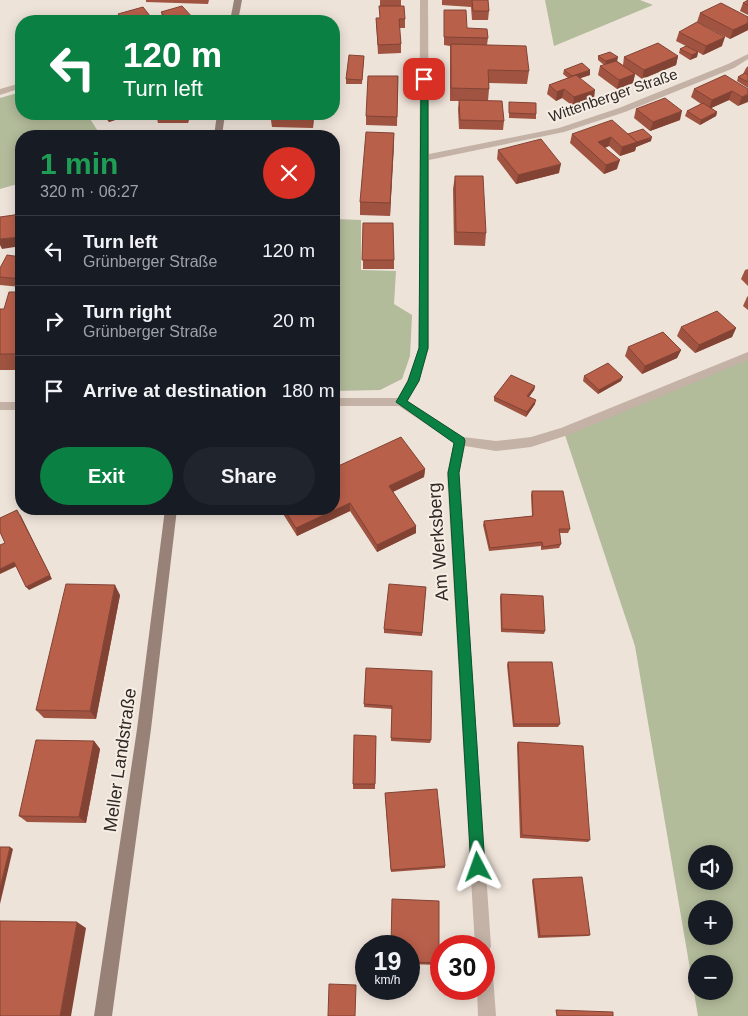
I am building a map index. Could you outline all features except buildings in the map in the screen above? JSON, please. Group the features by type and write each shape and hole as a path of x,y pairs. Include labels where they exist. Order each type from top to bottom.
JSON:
{"street":[{"path":"235,15 238,0"},
{"path":"401,402 414,381 424,348 424,0"},
{"name":"Wittenberger Straße","path":"424,158 561,130 622,110 731,66 748,56"},
{"path":"0,92 15,87"},
{"path":"340,402 401,402 460,441 496,446 531,442 564,432 748,356"},
{"path":"0,406 15,406"},
{"name":"Am Werksberg","path":"460,441 453,473 482,935"},
{"name":"Meller Landstraße","path":"103,1016 144,728 169,515"},
{"path":"486,1000 487,1016"}],"green space":[{"path":"545,0 640,0 653,5 554,46"},
{"path":"15,94 15,120 91,120 97,130 15,130 15,185 0,189 0,98"},
{"path":"340,219 361,220 361,270 396,271 394,304 412,315 410,356 402,379 380,390 340,391"},
{"path":"748,356 748,1016 698,1016 695,1000 733,1000 733,955 688,955 688,957 635,646 564,432"}],"route":[{"path":"424,79 424,348 414,381 401,402 460,441 453,473 478,867"}]}
